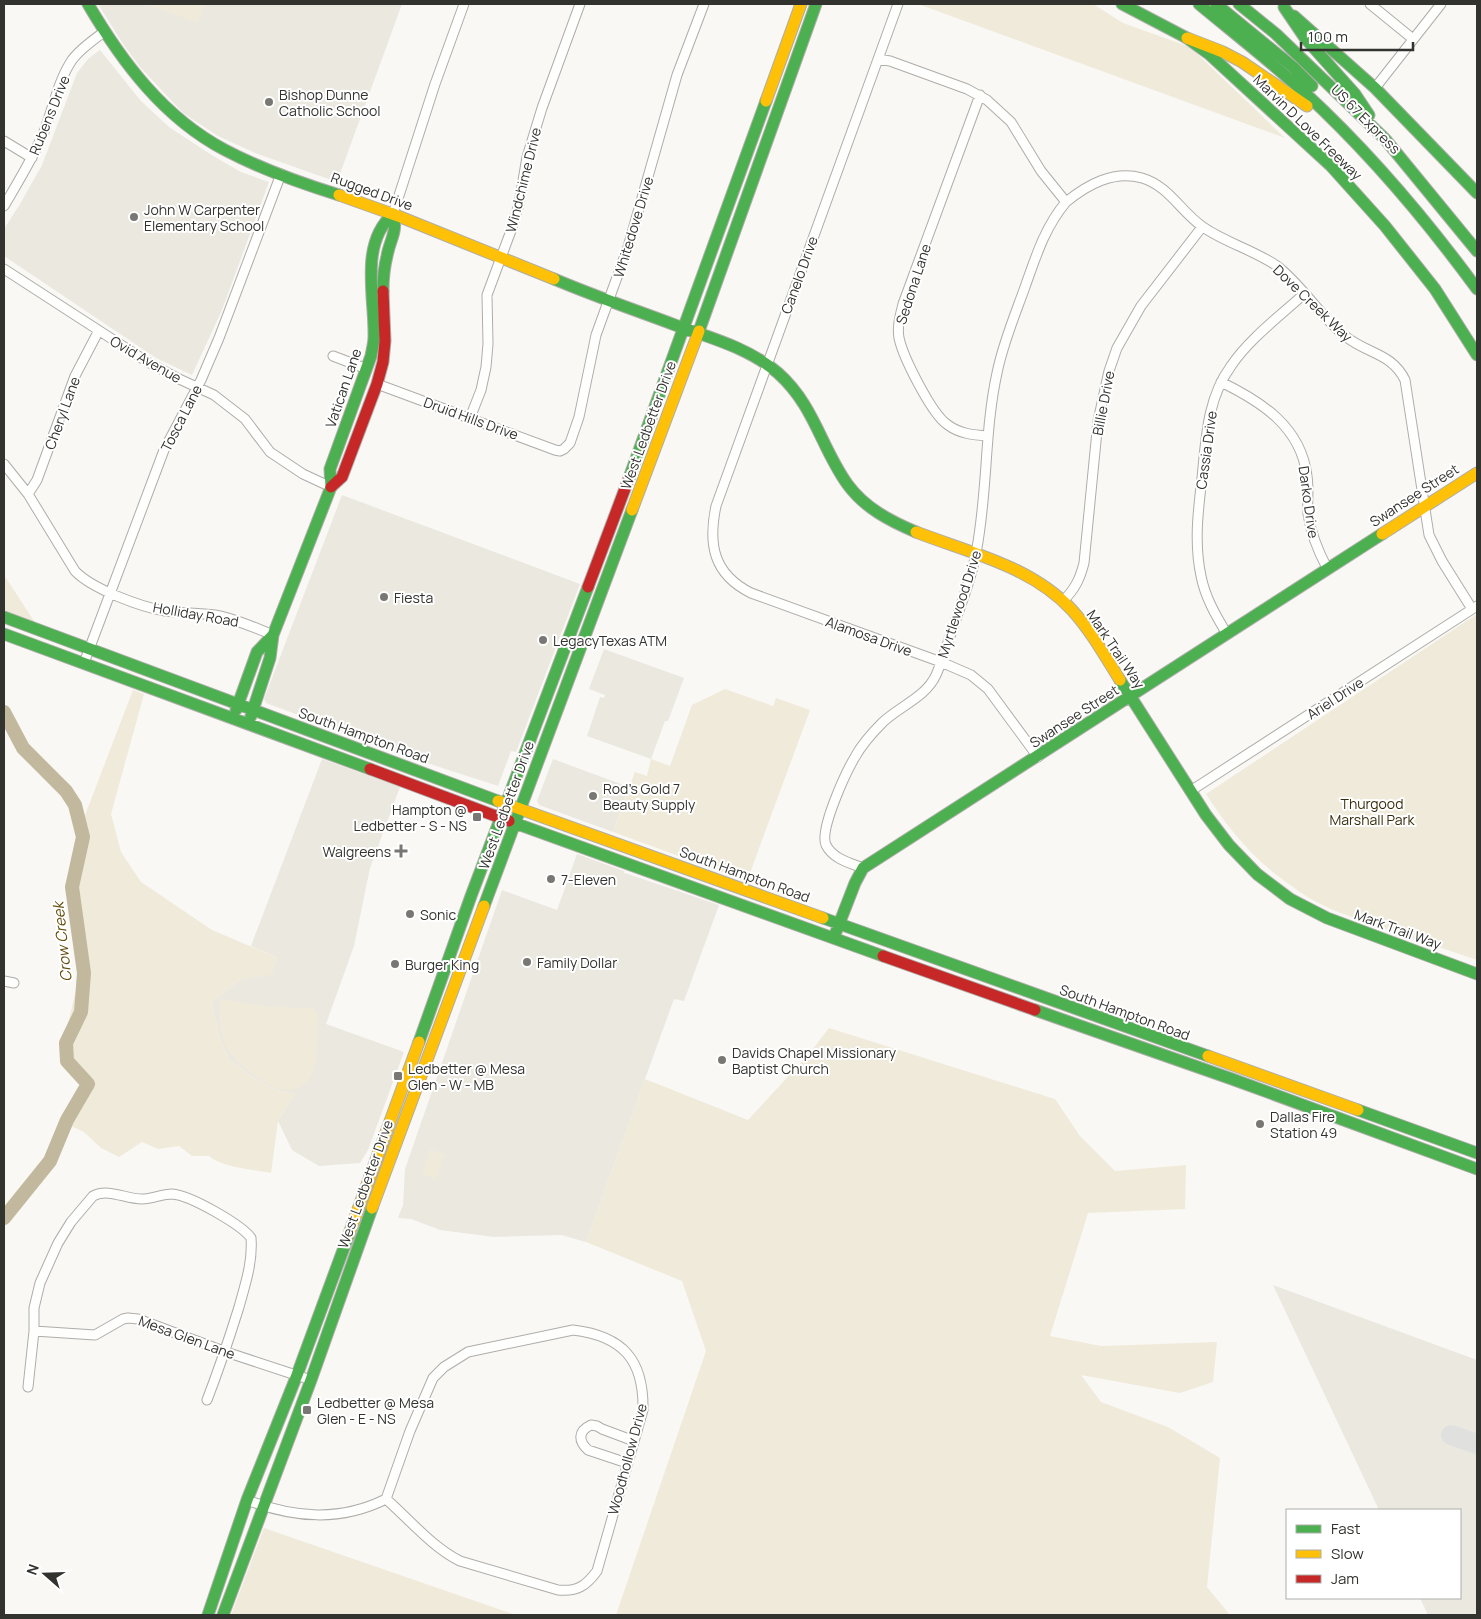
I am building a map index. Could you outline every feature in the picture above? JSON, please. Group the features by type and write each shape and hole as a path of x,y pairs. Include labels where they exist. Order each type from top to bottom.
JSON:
{"main road":[{"name":"Rugged Drive","path":"88,4 104,32 131,71 156,98 206,138 239,157 394,214 610,301 698,333"},
{"name":"West Ledbetter Drive","path":"208,1615 246,1500 297,1375 505,804 647,431 801,4"},
{"name":"West Ledbetter Drive","path":"223,1615 311,1380 404,1120 462,970 520,809 698,333 816,4"},
{"name":"Marvin D Love Freeway","path":"1122,4 1187,38 1209,54 1331,166 1410,256 1435,289 1477,355"},
{"name":"Marvin D Love Freeway","path":"1198,4 1304,92 1374,162 1421,214 1477,289"},
{"name":"US 67 Express","path":"1216,4 1292,67 1352,125 1398,173 1444,226 1477,271"},
{"path":"1239,4 1276,34 1385,139"},
{"path":"1282,6 1305,38 1355,94 1385,139 1477,251"},
{"path":"1282,6 1375,88 1477,193"},
{"path":"1187,38 1242,62 1302,101 1374,162"},
{"path":"762,113 775,118"},
{"name":"Vatican Lane","path":"248,723 270,658 273,635 331,487 330,470 372,356 374,338 371,274 373,252 383,222 394,214 396,226 386,255 382,280 386,341 383,362 377,384 342,477 331,487"},
{"name":"Mark Trail Way","path":"698,333 735,347 767,364 786,380 802,400 836,466 858,497 874,510 915,532 1024,574 1074,612 1091,634 1212,822 1244,862 1263,880 1300,905 1330,920 1477,974"},
{"path":"367,369 377,384"},
{"name":"Swansee Street","path":"833,939 855,883 864,868 1477,473"},
{"name":"South Hampton Road","path":"4,617 505,804 941,961 1234,1073 1477,1169"},
{"name":"South Hampton Road","path":"4,634 833,939 936,975 1477,1153"},
{"name":"Vatican Lane","path":"233,718 257,652 273,635"},
{"path":"550,686 564,694"},
{"path":"303,745 309,730"},
{"path":"725,898 733,886"},
{"path":"936,975 941,961"},
{"path":"446,964 462,970"},
{"path":"404,1120 401,1115 401,1101 410,1067"},
{"path":"379,1189 387,1153 381,1148"}],"street":[{"name":"Vatican Lane","path":"394,214 435,84 464,4"},
{"name":"Windchime Drive","path":"470,418 481,390 486,367 488,344 487,294 519,204 532,137 580,4"},
{"name":"Whitedove Drive","path":"564,450 570,443 579,417 596,335 610,301 630,239 677,75 704,4"},
{"name":"Canelo Drive","path":"714,549 712,536 716,506 898,4"},
{"path":"1370,4 1413,39"},
{"path":"1375,88 1441,4"},
{"name":"Rubens Drive","path":"4,206 32,158 65,74 73,59 87,44 104,32"},
{"path":"878,59 890,61 967,88 980,95 1002,112 1011,122 1041,171 1066,202"},
{"name":"Sedona Lane","path":"980,95 903,304 898,328 902,349 937,416 956,430 967,434 988,436"},
{"path":"4,141 32,158"},
{"name":"Tosca Lane","path":"84,663 164,450 197,387 232,309 281,174"},
{"name":"Dove Creek Way","path":"1066,202 1090,184 1099,181 1122,176 1151,181 1160,186 1202,227 1268,261 1289,276 1346,337 1393,362 1400,369 1405,380 1428,535 1433,546 1475,607"},
{"name":"Myrtlewood Drive","path":"864,868 841,860 830,851 825,843 824,832 855,757 867,740 884,722 930,685 936,676 970,579 976,554 988,436 997,372 1041,243 1057,213 1066,202"},
{"name":"Billie Drive","path":"1062,601 1072,592 1080,579 1084,564 1098,421 1108,370 1117,348 1141,306 1202,227"},
{"name":"Ovid Avenue","path":"4,270 146,361 214,395 245,419 270,452 303,474 331,487"},
{"name":"Cassia Drive","path":"1227,634 1208,601 1201,577 1197,549 1196,524 1208,419 1214,398 1231,366 1244,350 1304,294"},
{"name":"Cheryl Lane","path":"28,494 37,480 74,376 98,332"},
{"path":"333,356 367,369"},
{"name":"Darko Drive","path":"1221,382 1253,398 1273,413 1285,426 1297,444 1307,476 1308,513 1311,530 1316,549 1327,568"},
{"name":"Druid Hills Drive","path":"377,384 555,450 564,450"},
{"name":"Holliday Road","path":"4,464 28,494 75,571 88,582 110,593 164,610 234,619 273,635"},
{"name":"Alamosa Drive","path":"714,549 719,563 731,578 743,589 751,593 941,662 971,675 988,689 1038,757"},
{"name":"Ariel Drive","path":"1192,790 1475,607"},
{"path":"4,980 14,983"},
{"path":"28,1387 34,1331 34,1308 40,1283 58,1243 67,1229 93,1196 106,1193 141,1199 173,1194 214,1211 242,1228 251,1238 252,1251 244,1289 226,1352 207,1400"},
{"name":"Mesa Glen Lane","path":"34,1331 95,1335 123,1319 138,1318 226,1352 311,1380"},
{"name":"Woodhollow Drive","path":"573,1330 597,1334 612,1341 627,1353 634,1362 642,1383 643,1410 634,1441 597,1571 589,1582 580,1589 558,1590 460,1561 436,1545 386,1499 410,1431 433,1378 444,1367 468,1352 573,1330"},
{"path":"627,1463 588,1450 583,1446 580,1438 582,1432 591,1425 598,1426 634,1441"},
{"path":"246,1500 271,1509 310,1515 334,1515 352,1512 386,1499"}],"shaded area":[{"name":"Bishop Dunne Catholic School","path":"98,4 402,4 337,182 255,153 218,136 183,113 140,67"},
{"name":"John W Carpenter Elementary School","path":"100,50 141,101 169,127 241,172 269,182 222,310 192,375 156,358 4,256 4,229 42,165 77,73 88,59"},
{"path":"342,495 580,584 516,752 511,751 498,786 427,763 266,703 264,699"},
{"path":"604,649 684,678 651,759 587,736 600,697 604,698 605,695 589,689"},
{"path":"322,759 400,787 370,868 354,946 326,1024 404,1052 368,1150 360,1163 319,1166 292,1150 278,1121 295,1094 277,1090 252,1077 229,1059 220,1039 212,1002 240,980 278,958 251,946"},
{"path":"553,759 629,787 613,832 539,805 537,801"},
{"path":"577,854 624,871 624,873 719,905 684,1001 674,999 586,1242 561,1235 494,1237 440,1230 411,1219 398,1218 403,1205 405,1169 502,890 557,910"},
{"path":"1273,1285 1477,1360 1477,1615 1428,1615 1420,1599 1461,1599 1461,1509 1379,1509"}],"green space":[{"path":"148,4 205,4 198,23"},
{"path":"918,4 1093,4 1123,23 1190,47 1285,138"},
{"path":"4,575 36,624 4,611"},
{"name":"Thurgood Marshall Park","path":"1477,614 1477,960 1349,916 1309,898 1271,871 1247,848 1226,823 1206,794"},
{"path":"725,689 773,706 776,698 810,710 747,881 613,832 635,772 647,776 651,759 670,766 692,705"},
{"path":"133,690 144,694 111,814 121,852 141,882 212,930 278,958 271,975 240,980 212,1002 220,1039 229,1059 252,1077 277,1090 295,1094 278,1121 271,1173 222,1163 209,1156 192,1156 179,1146 158,1149 142,1142 119,1157 101,1148 84,1132 69,1125 86,1083 60,1058 81,968 71,899 82,847 74,844"},
{"path":"220,999 271,1007 313,1008 318,1013 316,1060 312,1075 308,1080 296,1089 281,1089 252,1074 243,1066 229,1051 223,1040 220,1022"},
{"path":"829,1028 1055,1099 1080,1136 1115,1171 1186,1165 1185,1209 1088,1213 1050,1336 1101,1346 1217,1342 1213,1382 1180,1393 1081,1375 1101,1402 1168,1427 1220,1458 1207,1587 1230,1615 616,1615 706,1351 682,1281 586,1242 645,1079 748,1120 809,1054"},
{"path":"430,1149 445,1155 436,1179 421,1174"},
{"path":"264,1528 516,1615 231,1615"}],"waterway":[{"name":"Crow Creek","path":"4,712 23,748 66,791 75,805 83,837 72,887 84,973 81,1012 66,1043 67,1061 88,1084 67,1120 50,1161 4,1218"}],"taxiway":[{"path":"1451,1435 1477,1444"}],"traffic: fast":[{"path":"88,4 115,47 146,87 183,122 203,137 239,157 281,175 339,195"},
{"path":"699,331 816,4"},
{"path":"1122,4 1187,38 1209,54 1331,166 1385,226 1435,289 1477,355"},
{"path":"1199,4 1265,58 1351,138 1417,211 1477,289"},
{"path":"1216,4 1293,67 1312,86"},
{"path":"1239,4 1276,34 1385,139 1477,251"},
{"path":"1284,7 1305,38 1355,94 1369,115"},
{"path":"1294,16 1375,88 1477,193"},
{"path":"629,478 766,101"},
{"path":"251,716 270,658 273,635 331,487 330,469 371,356 374,337 371,288 372,256 382,226 393,214 395,226 385,265 383,291"},
{"path":"554,279 614,303 729,344 767,364 791,386 801,399 839,471 855,493 879,513 916,532"},
{"path":"484,906 632,510"},
{"path":"836,932 855,883 863,868 1382,534"},
{"path":"419,1042 471,896 588,587"},
{"path":"4,617 498,801"},
{"path":"4,634 370,769"},
{"path":"236,710 257,652 273,635"},
{"path":"1120,680 1206,815 1229,845 1257,874 1290,899 1327,918 1477,974"},
{"path":"509,821 883,956"},
{"path":"823,918 1208,1056"},
{"path":"1035,1010 1232,1079 1477,1169"},
{"path":"1358,1110 1477,1153"},
{"path":"223,1615 311,1380 372,1208"},
{"path":"208,1615 247,1500 297,1375 349,1234"}],"traffic: slow":[{"path":"766,101 801,4"},
{"path":"1187,38 1223,52 1242,62 1307,106"},
{"path":"339,195 398,216 554,279"},
{"path":"632,510 699,331"},
{"path":"1382,534 1477,473"},
{"path":"916,532 999,562 1038,582 1056,595 1085,626 1120,680"},
{"path":"498,801 823,918"},
{"path":"372,1208 484,906"},
{"path":"349,1234 419,1042"},
{"path":"1208,1056 1358,1110"}],"traffic: jam":[{"path":"331,487 342,477 377,384 383,362 385,341 383,291"},
{"path":"588,587 629,478"},
{"path":"370,769 509,821"},
{"path":"883,956 1035,1010"}],"place":[{"name":"Bishop Dunne Catholic School","path":"269,102"},
{"name":"John W Carpenter Elementary School","path":"134,217"},
{"name":"Fiesta","path":"384,597"},
{"name":"LegacyTexas ATM","path":"543,640"},
{"name":"Rod's Gold 7 Beauty Supply","path":"593,796"},
{"name":"Hampton @ Ledbetter - S - NS","path":"477,817"},
{"name":"Walgreens","path":"401,851"},
{"name":"7-Eleven","path":"551,879"},
{"name":"Sonic","path":"410,914"},
{"name":"Family Dollar","path":"527,962"},
{"name":"Burger King","path":"395,964"},
{"name":"Davids Chapel Missionary Baptist Church","path":"722,1060"},
{"name":"Ledbetter @ Mesa Glen - W - MB","path":"398,1076"},
{"name":"Dallas Fire Station 49","path":"1260,1124"},
{"name":"Ledbetter @ Mesa Glen - E - NS","path":"307,1410"}]}
